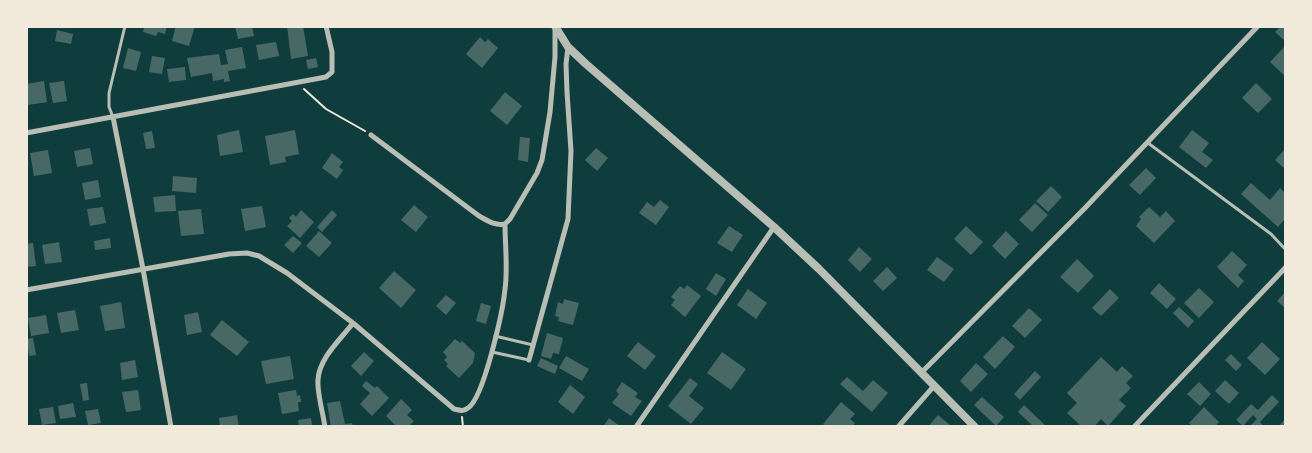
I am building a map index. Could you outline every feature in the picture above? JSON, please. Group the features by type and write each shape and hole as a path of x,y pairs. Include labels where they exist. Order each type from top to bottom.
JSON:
{"street":[{"path":"26,133 326,77 332,72 332,52 326,26"},
{"path":"555,26 568,47 586,64 774,227 819,269 975,427"},
{"path":"372,135 480,216 492,223 505,224 510,219 537,173 542,160 550,112 555,57 555,26"},
{"path":"922,372 1148,143 1258,26"},
{"path":"529,360 568,219 571,151 566,92 568,47"},
{"path":"113,117 143,269 171,427"},
{"path":"26,290 229,254 247,253 259,256 287,273 353,323 454,409 461,411 468,409 478,395 492,352 505,289 505,224"},
{"path":"636,427 774,227"},
{"path":"1134,427 1286,268"},
{"path":"325,427 317,380 325,359 353,323"},
{"path":"898,427 934,386"}],"lane":[{"path":"113,117 108,100 125,26"},
{"path":"1148,143 1271,234 1286,250"},
{"path":"495,336 534,345"},
{"path":"492,352 529,360"}],"path":[{"path":"298,82 310,96 326,109 372,135"}],"building":[{"path":"141,26 167,26 165,34 158,32 156,36 143,32 144,28"},
{"path":"176,26 195,26 189,46 172,41"},
{"path":"235,26 252,26 254,36 238,39"},
{"path":"287,26 303,26 308,56 291,59"},
{"path":"1281,26 1286,26 1286,42 1275,32"},
{"path":"57,30 73,34 71,44 55,41"},
{"path":"480,37 485,42 488,39 498,48 482,68 466,54"},
{"path":"276,42 279,56 259,60 256,45"},
{"path":"242,47 246,68 228,71 230,81 224,82 224,79 213,81 212,73 191,77 187,58 219,54 221,65 228,64 225,50"},
{"path":"1284,47 1286,49 1286,77 1270,62"},
{"path":"128,48 141,52 136,71 123,68"},
{"path":"152,56 165,58 162,74 149,72"},
{"path":"316,58 318,67 308,69 306,60"},
{"path":"185,67 186,80 169,82 167,69"},
{"path":"44,81 47,102 28,105 26,84"},
{"path":"64,81 67,101 53,103 49,83"},
{"path":"1256,83 1272,99 1258,113 1242,98"},
{"path":"505,92 522,106 507,125 490,111"},
{"path":"239,130 243,152 220,156 217,135"},
{"path":"295,130 299,154 285,157 286,162 270,165 265,136"},
{"path":"1192,130 1209,143 1202,152 1213,160 1206,168 1179,147"},
{"path":"152,131 155,148 146,149 143,133"},
{"path":"520,137 530,138 528,162 518,160"},
{"path":"90,148 93,164 77,167 74,151"},
{"path":"596,148 608,158 597,171 585,160"},
{"path":"1286,148 1286,170 1275,160"},
{"path":"48,150 52,173 34,176 30,153"},
{"path":"332,153 343,162 339,167 343,170 337,179 322,168"},
{"path":"1146,168 1156,178 1140,195 1129,185"},
{"path":"173,176 197,178 196,193 172,191"},
{"path":"98,180 101,197 85,200 82,183"},
{"path":"1251,183 1270,200 1280,188 1286,194 1286,218 1278,227 1241,194"},
{"path":"1051,186 1062,197 1048,212 1036,201"},
{"path":"175,195 176,211 155,212 153,197"},
{"path":"660,200 669,207 656,225 639,213 647,202 654,207"},
{"path":"1035,203 1048,215 1032,232 1019,220"},
{"path":"414,205 428,217 416,232 401,220"},
{"path":"262,206 266,227 245,231 241,209"},
{"path":"103,207 106,223 90,226 87,209"},
{"path":"1149,207 1160,217 1166,211 1175,221 1154,243 1136,226 1141,219 1139,217"},
{"path":"201,209 204,234 181,236 178,211"},
{"path":"301,210 314,222 300,238 287,226 292,221 289,218 293,214 296,217"},
{"path":"332,210 337,215 322,232 317,227"},
{"path":"729,226 743,235 732,252 717,243"},
{"path":"966,226 983,242 971,255 954,239"},
{"path":"319,231 332,243 319,257 306,246"},
{"path":"1006,231 1019,244 1005,259 992,246"},
{"path":"293,236 302,243 293,253 284,245"},
{"path":"110,238 111,248 95,250 94,241"},
{"path":"59,242 62,262 45,264 42,245"},
{"path":"33,243 36,266 26,267 26,244"},
{"path":"859,247 872,259 860,272 848,260"},
{"path":"1232,251 1247,265 1238,275 1244,281 1238,288 1217,267"},
{"path":"937,257 954,269 944,282 927,270"},
{"path":"1077,259 1094,276 1078,293 1060,277"},
{"path":"887,267 897,278 883,291 873,281"},
{"path":"394,271 416,290 401,308 379,288"},
{"path":"716,273 726,279 716,296 706,289"},
{"path":"1159,283 1176,299 1167,309 1150,293"},
{"path":"687,285 701,296 685,317 671,305 675,300 671,297 680,286 684,289"},
{"path":"1199,288 1214,302 1199,318 1184,303"},
{"path":"748,289 767,303 756,319 737,305"},
{"path":"1110,289 1119,298 1101,316 1092,308"},
{"path":"1286,291 1286,309 1277,301"},
{"path":"446,295 456,303 446,315 436,306"},
{"path":"564,299 579,303 573,325 558,321 559,317 555,316 558,302 563,304"},
{"path":"121,302 125,328 105,331 100,306"},
{"path":"481,303 491,306 486,324 476,321"},
{"path":"1179,307 1194,321 1188,328 1173,313"},
{"path":"1029,308 1042,320 1025,338 1012,326"},
{"path":"75,310 79,330 61,333 57,313"},
{"path":"198,312 202,332 187,335 184,315"},
{"path":"46,315 49,333 31,336 28,318"},
{"path":"222,320 249,342 237,356 210,335"},
{"path":"547,333 563,338 559,354 553,353 551,359 541,356"},
{"path":"1003,336 1015,347 995,369 983,357"},
{"path":"33,338 36,355 29,356 27,339"},
{"path":"455,339 460,343 462,341 475,353 473,363 459,378 446,366 448,364 444,360 447,357 443,352"},
{"path":"638,342 656,356 645,370 627,356"},
{"path":"1262,342 1280,359 1265,375 1247,358"},
{"path":"364,352 374,361 361,376 351,366"},
{"path":"722,352 746,369 731,390 707,373"},
{"path":"1231,354 1242,365 1236,371 1225,360"},
{"path":"290,356 294,379 266,384 261,361"},
{"path":"566,356 589,369 582,381 559,368"},
{"path":"1101,357 1117,372 1122,366 1133,376 1126,383 1131,388 1119,400 1126,406 1108,426 1101,419 1094,427 1082,427 1067,413 1077,403 1067,393"},
{"path":"541,358 558,366 555,374 537,366"},
{"path":"135,360 138,377 122,380 120,363"},
{"path":"976,363 988,374 971,392 960,381"},
{"path":"1035,371 1041,377 1020,400 1014,394"},
{"path":"847,377 863,391 873,380 888,393 872,412 840,384"},
{"path":"690,378 698,384 689,396 704,408 691,424 668,406"},
{"path":"1225,380 1239,393 1229,404 1215,391"},
{"path":"366,381 375,388 377,386 389,398 372,416 360,404 370,393 362,386"},
{"path":"622,382 638,393 635,397 642,401 631,416 612,403 619,394 616,391"},
{"path":"1199,382 1211,394 1200,406 1187,394"},
{"path":"87,383 89,400 83,401 80,384"},
{"path":"570,385 585,397 573,414 558,402"},
{"path":"138,390 141,410 126,412 122,392"},
{"path":"296,390 297,396 300,395 301,402 298,402 299,411 282,414 278,393"},
{"path":"1272,395 1279,402 1260,422 1264,427 1249,427 1257,419 1253,415 1243,426 1236,420 1251,404 1258,410"},
{"path":"982,397 1004,417 996,426 974,405"},
{"path":"401,399 412,410 407,415 414,421 408,427 397,427 386,416"},
{"path":"340,401 345,424 352,423 353,427 342,427 342,425 331,427 327,403"},
{"path":"841,402 855,414 850,419 855,423 852,427 827,427 823,424"},
{"path":"73,403 76,417 60,419 58,406"},
{"path":"1024,405 1047,427 1034,427 1018,412"},
{"path":"53,407 56,423 42,425 39,409"},
{"path":"1204,407 1219,422 1215,427 1193,427 1189,423"},
{"path":"98,409 101,423 88,425 85,411"},
{"path":"237,415 239,427 220,427 219,418"},
{"path":"938,415 950,425 948,427 928,427"},
{"path":"311,418 312,425 299,427 298,420"},
{"path":"609,418 621,427 603,427"},
{"path":"1286,418 1286,427 1278,427"}]}
